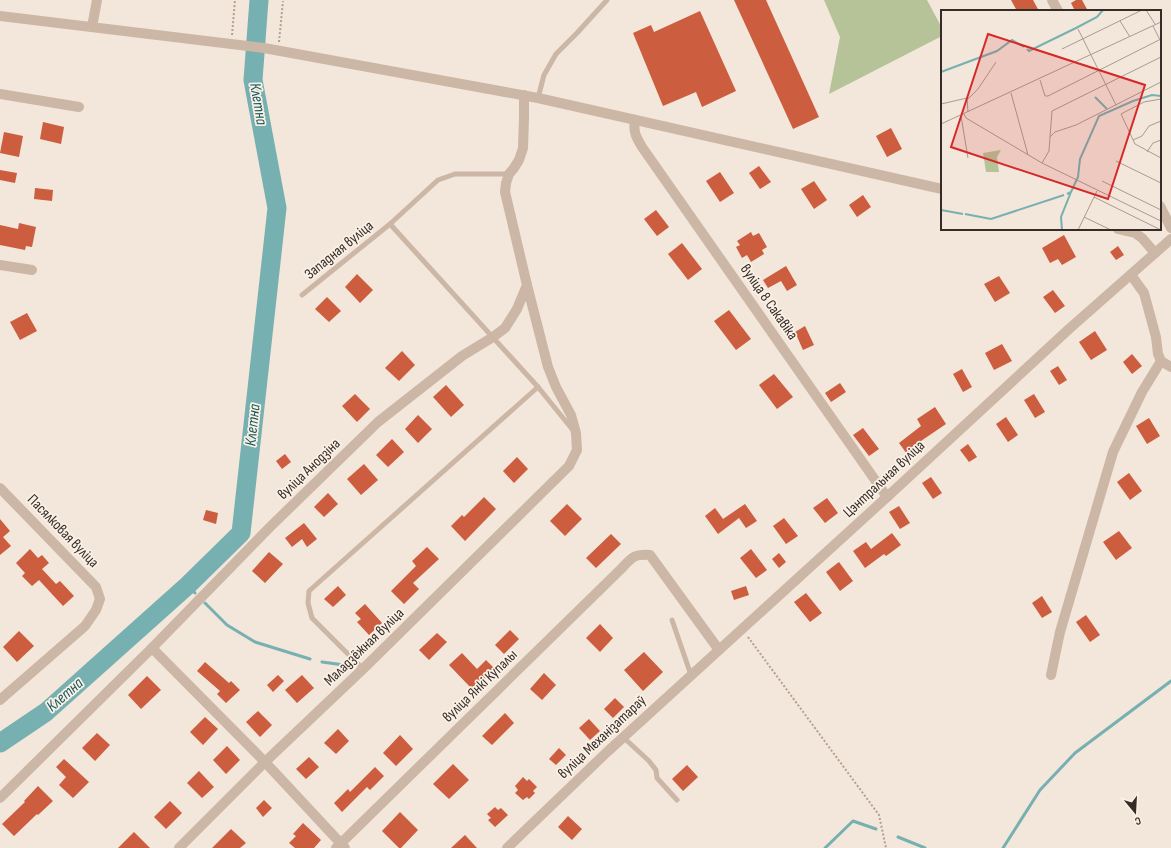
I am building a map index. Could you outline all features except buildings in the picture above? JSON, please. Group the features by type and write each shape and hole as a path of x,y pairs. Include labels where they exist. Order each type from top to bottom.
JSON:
{"street":[{"path":"92,27 97,0"},
{"path":"1052,0 1057,10"},
{"path":"0,16 264,48 524,95 941,189"},
{"path":"0,94 79,108"},
{"path":"524,95 523,148 519,160 509,174 505,192 548,367 556,387 571,415 576,433"},
{"name":"вуліца 8 Сакавіка","path":"635,120 634,128 636,136 642,147 887,497"},
{"path":"1161,208 1171,228"},
{"path":"1122,230 1135,233 1142,238 1155,253"},
{"name":"Цэнтральная вуліца","path":"719,650 1069,329 1171,239"},
{"path":"0,265 32,270"},
{"path":"1131,275 1144,293 1161,362 1171,367"},
{"name":"вуліца Анодзіна","path":"0,798 152,648 270,527 378,422 462,356 505,328 517,309 527,285"},
{"path":"1051,675 1060,632 1113,452 1142,392 1161,362"},
{"name":"Маладзёжная вуліца","path":"179,848 265,762 363,669 569,466 577,450 576,433"},
{"name":"Пасялковая вуліца","path":"0,488 96,587 100,599 96,610 85,626 0,700"},
{"name":"вуліца Янкі Купалы","path":"340,847 621,569 631,557 639,554 650,555 719,650"},
{"path":"152,648 265,762 340,847"},
{"name":"вуліца Механізатараў","path":"507,848 623,738 719,650"}],"lane":[{"path":"538,98 544,74 556,54 607,0"},
{"name":"Западная вуліца","path":"302,295 390,224 438,180 455,174 509,174"},
{"path":"390,224 538,387 576,433"},
{"path":"363,669 312,618 308,603 309,591 538,387"},
{"path":"672,620 691,675"},
{"path":"623,738 649,761 656,770 657,778 677,800"}],"path":[{"path":"235,0 235,44"},
{"path":"278,51 283,1"},
{"path":"743,629 879,815 886,848"}],"green space":[{"path":"824,0 927,0 941,26 941,37 829,94 840,37"}],"waterway":[{"name":"Клетна","path":"0,743 46,712 188,585 241,533 277,208 253,80 259,0"},
{"path":"188,585 195,593"},
{"path":"205,603 227,625 255,642 310,659"},
{"path":"322,662 344,665"},
{"path":"1003,848 1040,790 1075,753 1171,681"},
{"path":"825,848 853,821 876,829"},
{"path":"898,837 925,848"}]}
